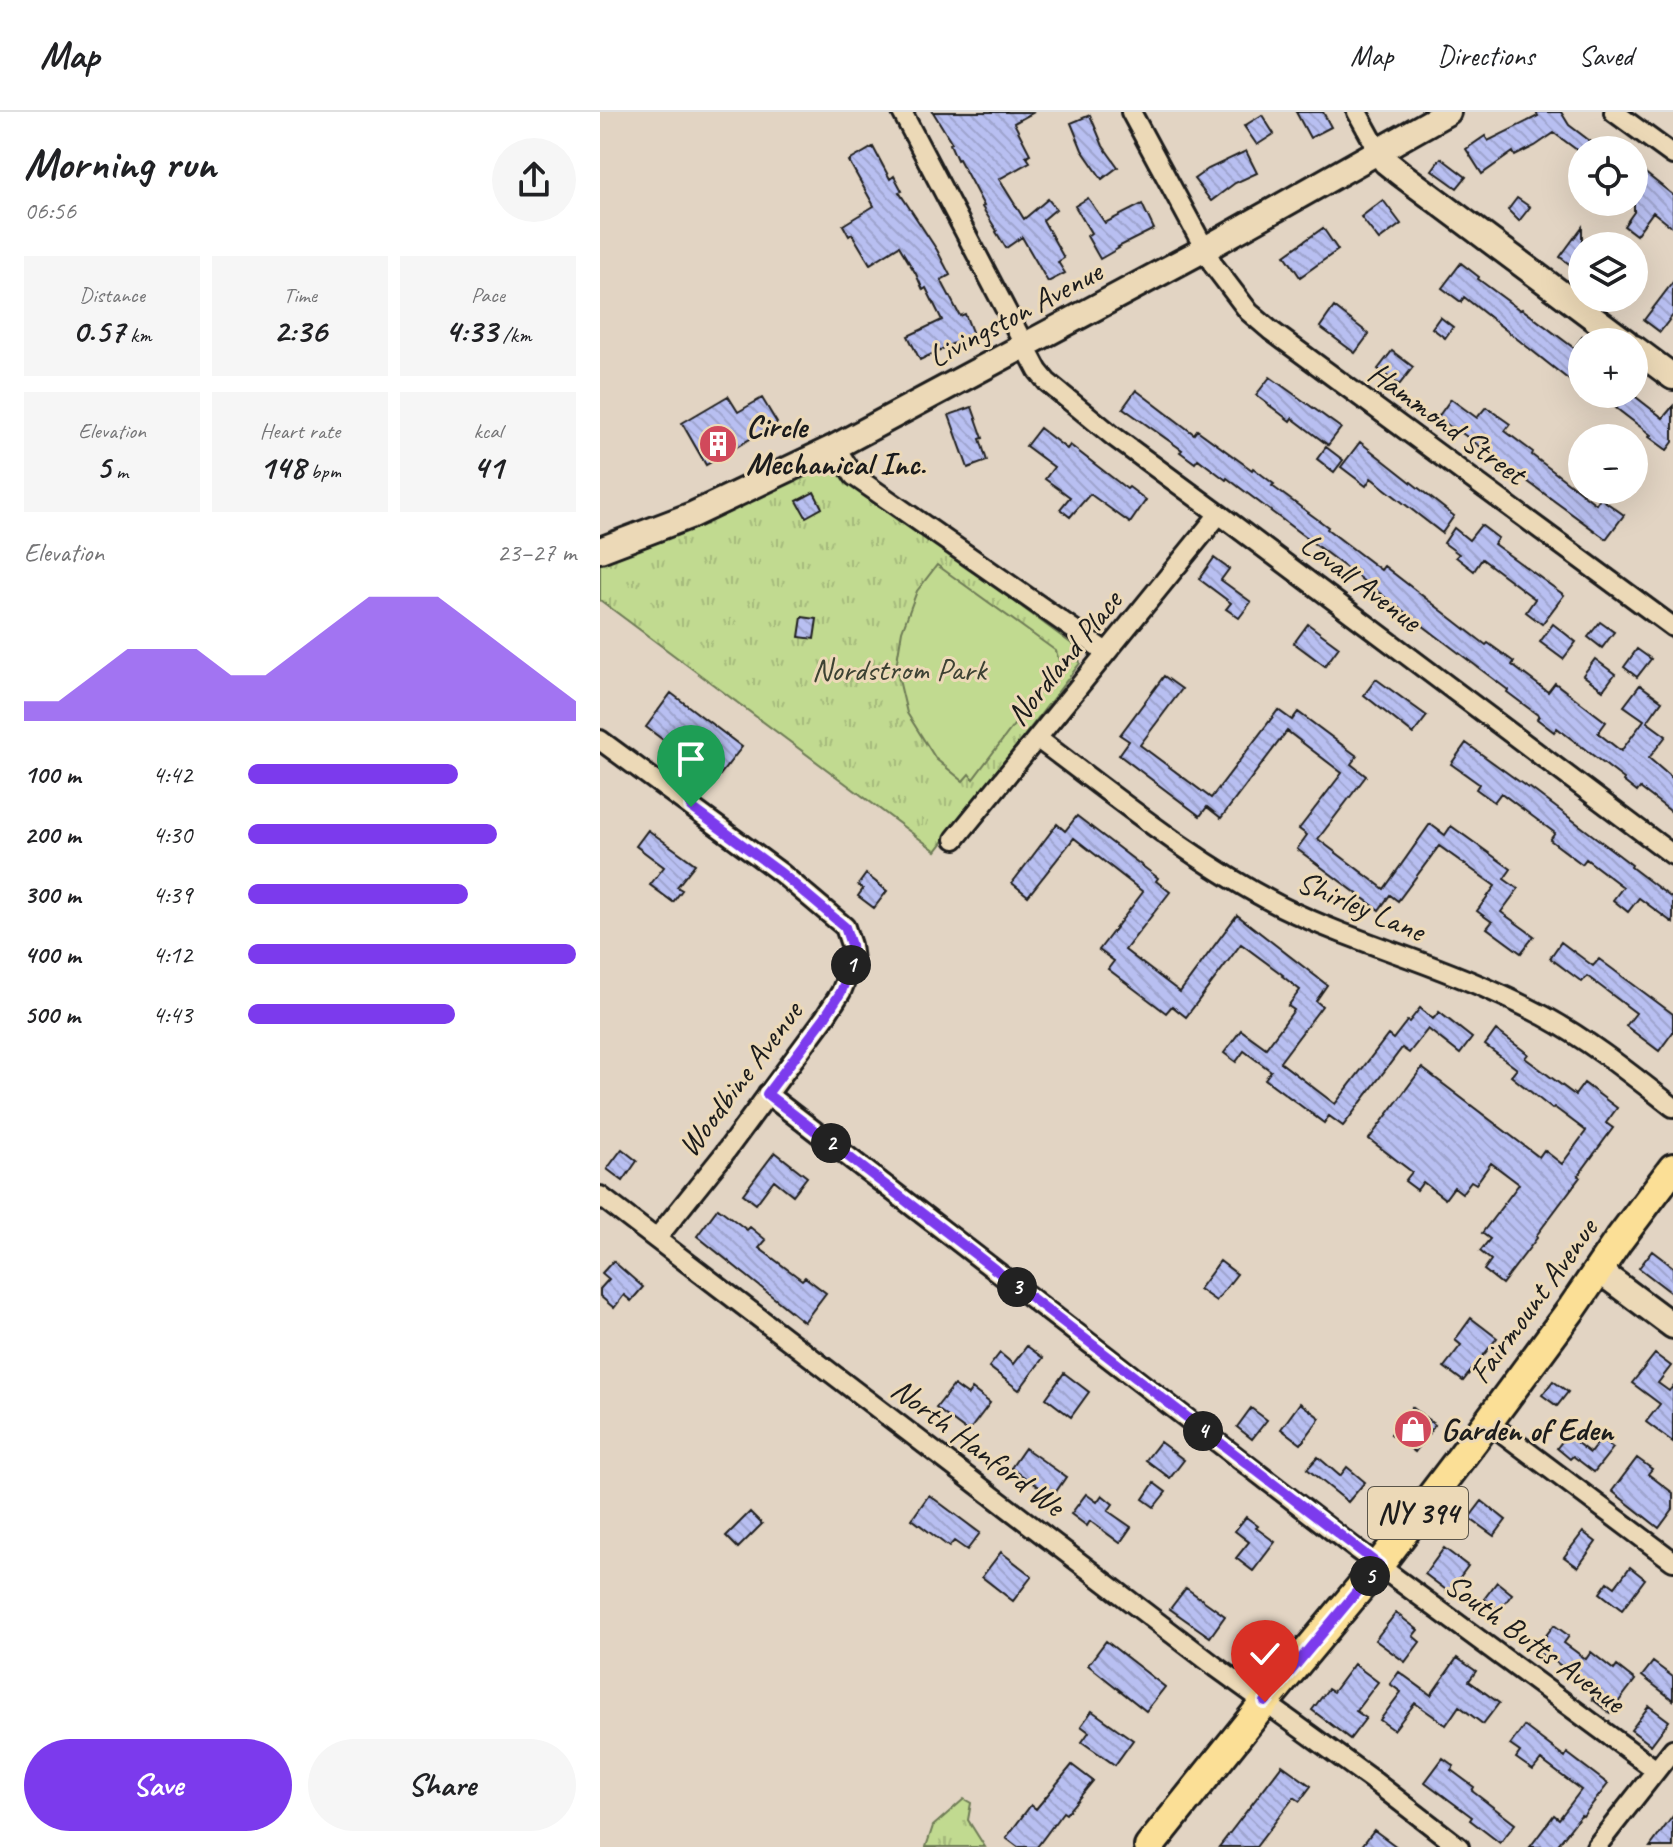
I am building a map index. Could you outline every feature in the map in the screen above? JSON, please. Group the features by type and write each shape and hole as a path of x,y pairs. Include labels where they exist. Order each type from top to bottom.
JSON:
{"main road":[{"name":"Fairmount Avenue","path":"1149,1847 1379,1565 1488,1422 1673,1168"}],"street":[{"name":"Lovall Avenue","path":"902,112 1024,346 1047,382 1113,436 1673,855"},
{"name":"Hammond Street","path":"1131,112 1214,266 1249,312 1673,627"},
{"path":"1357,112 1386,162 1607,328"},
{"name":"Livingston Avenue","path":"600,550 692,515 835,447 1205,249 1448,112"},
{"path":"1614,112 1673,155"},
{"path":"1648,358 1673,377"},
{"path":"835,447 854,476 1106,652"},
{"name":"Nordland Place","path":"955,839 1219,514"},
{"name":"Shirley Lane","path":"1038,739 1191,853 1237,882 1321,925 1488,989 1546,1017 1613,1061 1673,1107"},
{"name":"Woodbine Avenue","path":"600,740 781,873 845,927 853,961 841,992 825,1017 721,1158 656,1239"},
{"name":"South Butts Avenue","path":"767,1094 1302,1508 1656,1770"},
{"name":"North Hanford We","path":"600,1196 1216,1667 1459,1847"},
{"path":"1598,1270 1673,1326"},
{"path":"1488,1422 1673,1561"},
{"path":"1596,1847 1673,1749"}],"green space":[{"name":"Nordstrom Park","path":"831,459 853,482 1076,647 1080,663 936,851 600,600 600,559"},
{"path":"937,565 1056,651 1060,664 973,779 969,774 963,781 936,759 907,713 896,667 902,631 917,591"},
{"path":"964,1799 971,1803 968,1820 985,1847 926,1847 933,1826"}],"building":[{"path":"933,112 1034,112 1014,123 1030,154 1026,156 1030,162 999,179 1024,219 1048,199 1056,209 1043,220 1064,258 1058,262 1065,273 1048,282 1022,237 1006,248"},
{"path":"1296,112 1323,112 1331,127 1310,138"},
{"path":"1536,112 1561,112 1569,125 1584,136 1568,136 1568,143 1554,133 1515,156 1513,152 1482,174 1466,149 1485,136 1488,141 1538,116"},
{"path":"1090,115 1103,146 1118,167 1102,179 1082,150 1071,123"},
{"path":"1262,115 1274,134 1257,145 1244,126"},
{"path":"873,147 890,179 894,176 902,191 899,192 937,250 950,275 941,280 960,316 965,314 974,337 920,360 908,336 942,320 926,288 923,290 899,246 870,264 843,225 874,206 849,161"},
{"path":"1246,151 1257,173 1235,183 1211,201 1194,179"},
{"path":"1441,158 1466,177 1457,188 1432,170"},
{"path":"1648,175 1673,195 1673,228 1653,212 1638,232 1632,232 1624,226 1631,216 1648,216"},
{"path":"1088,198 1105,223 1142,204 1154,229 1100,259 1087,236 1091,233 1075,206"},
{"path":"1517,198 1530,207 1519,221 1508,210"},
{"path":"1383,200 1401,224 1379,240 1361,217"},
{"path":"1323,228 1338,250 1300,277 1285,255"},
{"path":"1568,246 1568,263 1560,257"},
{"path":"1461,263 1478,279 1568,344 1568,379 1464,297 1461,302 1442,288"},
{"path":"1673,282 1673,315 1660,332 1644,320"},
{"path":"1334,307 1369,334 1355,353 1320,327"},
{"path":"1440,317 1453,327 1445,338 1432,328"},
{"path":"1392,351 1413,367 1399,385 1378,369"},
{"path":"1270,377 1341,428 1328,445 1256,395"},
{"path":"1136,390 1194,434 1197,430 1253,468 1327,529 1381,570 1384,566 1486,645 1488,643 1514,662 1512,665 1548,692 1555,683 1606,722 1598,733 1621,751 1644,720 1624,706 1640,685 1662,701 1647,722 1666,736 1649,758 1673,779 1673,813 1640,788 1637,792 1557,728 1554,732 1508,690 1227,478 1198,459 1195,463 1180,452 1182,450 1123,408"},
{"name":"Circle Mechanical Inc.","path":"728,396 738,412 762,398 777,423 706,465 682,423"},
{"path":"1451,399 1477,418 1486,407 1510,424 1505,431 1568,483 1568,504 1608,504 1624,515 1606,539 1438,417"},
{"path":"1648,406 1663,418 1673,406 1673,442 1667,450 1649,437 1648,424 1637,424 1616,408"},
{"path":"972,407 987,461 968,468 949,415"},
{"path":"1040,428 1067,449 1070,445 1146,500 1130,523 1090,494 1070,517 1060,509 1070,497 1045,479 1054,467 1026,446"},
{"path":"1360,442 1454,516 1442,533 1371,478 1366,486 1341,467"},
{"path":"1326,447 1343,460 1334,472 1317,459"},
{"path":"814,492 822,508 806,517 797,501"},
{"path":"1481,525 1498,538 1494,544 1564,595 1542,624 1526,612 1535,599 1482,559 1474,571 1444,543 1454,528 1469,540"},
{"path":"1214,558 1229,569 1221,580 1251,602 1239,618 1226,609 1231,603 1199,579"},
{"path":"802,617 817,619 814,639 799,637"},
{"path":"1600,622 1614,632 1602,648 1588,637"},
{"path":"1308,624 1339,647 1325,666 1294,643"},
{"path":"1553,624 1576,642 1563,659 1540,642"},
{"path":"1637,649 1651,659 1637,677 1624,667"},
{"path":"1595,659 1615,674 1603,690 1583,675"},
{"path":"1164,676 1182,689 1140,745 1211,798 1278,710 1292,720 1298,712 1357,756 1351,764 1366,776 1318,839 1384,889 1430,824 1445,835 1451,826 1511,869 1504,879 1518,889 1501,912 1534,936 1521,953 1487,928 1492,922 1477,911 1495,886 1439,846 1398,901 1390,895 1379,910 1297,849 1307,835 1299,829 1342,773 1287,731 1221,818 1207,807 1200,816 1119,755 1129,741 1120,735"},
{"path":"1376,679 1427,716 1413,734 1364,695"},
{"path":"671,693 742,747 716,780 646,727"},
{"path":"1466,743 1529,787 1673,899 1673,923 1639,898 1628,912 1613,900 1623,887 1586,859 1582,864 1550,840 1555,833 1501,793 1494,802 1476,789 1479,784 1451,764"},
{"path":"1077,816 1158,878 1156,881 1170,892 1125,950 1180,992 1237,915 1327,985 1316,1001 1322,1006 1280,1062 1335,1104 1388,1035 1393,1039 1420,1008 1433,1019 1439,1012 1472,1038 1460,1054 1428,1029 1409,1053 1402,1048 1343,1126 1329,1116 1324,1123 1265,1079 1271,1071 1244,1051 1236,1062 1224,1053 1241,1030 1266,1048 1294,1010 1288,1006 1300,990 1283,975 1241,944 1186,1017 1172,1006 1166,1013 1108,969 1114,961 1099,950 1143,892 1074,838 1028,896 1012,883 1057,824 1065,831"},
{"path":"648,830 695,864 677,887 682,890 673,902 650,885 664,867 636,846"},
{"path":"866,874 887,891 874,908 858,896 863,889 858,885"},
{"path":"1561,942 1593,966 1599,959 1673,1014 1673,1032 1659,1051 1626,1026 1636,1013 1587,976 1582,982 1550,958"},
{"path":"1496,1030 1528,1054 1525,1058 1575,1095 1584,1083 1617,1108 1606,1123 1613,1128 1502,1284 1484,1270 1491,1260 1480,1251 1490,1239 1482,1233 1519,1184 1491,1163 1476,1184 1471,1181 1462,1193 1454,1187 1445,1199 1423,1182 1417,1190 1405,1181 1412,1172 1369,1139 1422,1068 1539,1157 1544,1150 1562,1164 1586,1131 1511,1076 1517,1069 1485,1045"},
{"path":"622,1149 637,1161 623,1181 607,1169"},
{"path":"775,1152 807,1177 793,1195 774,1180 756,1204 743,1194"},
{"path":"718,1208 766,1240 759,1248 802,1280 805,1277 826,1293 804,1322 697,1236"},
{"path":"1652,1251 1673,1267 1673,1294 1639,1268"},
{"path":"613,1261 643,1287 631,1301 624,1295 614,1308 600,1296 600,1289 609,1279 602,1273"},
{"path":"1220,1261 1237,1274 1216,1301 1199,1289"},
{"path":"1471,1318 1497,1338 1463,1381 1444,1367 1461,1345 1455,1340"},
{"path":"1027,1346 1043,1358 1019,1390 989,1367 1000,1353 1013,1364"},
{"path":"1655,1354 1671,1366 1658,1383 1669,1391 1673,1386 1673,1442 1646,1422 1660,1404 1632,1383"},
{"path":"1064,1373 1089,1392 1071,1417 1046,1398"},
{"path":"1553,1381 1568,1392 1557,1406 1542,1395"},
{"path":"954,1385 968,1395 972,1389 990,1403 968,1432 936,1408"},
{"path":"1300,1403 1320,1418 1301,1444 1281,1429"},
{"name":"Garden of Eden","path":"1412,1407 1435,1425 1415,1452 1391,1434"},
{"path":"1251,1408 1267,1420 1252,1439 1237,1427"},
{"path":"1567,1435 1590,1453 1601,1439 1613,1448 1594,1472 1557,1448"},
{"path":"1160,1442 1184,1460 1170,1478 1146,1460"},
{"path":"1025,1448 1066,1477 1053,1496 1011,1468"},
{"path":"1318,1457 1340,1476 1347,1467 1365,1482 1348,1502 1307,1469"},
{"path":"1637,1458 1652,1469 1648,1474 1673,1493 1673,1509 1659,1528 1612,1491"},
{"path":"1154,1483 1166,1492 1154,1507 1143,1499"},
{"path":"1086,1494 1097,1502 1102,1495 1113,1504 1108,1511 1131,1527 1120,1543 1090,1521 1087,1526 1071,1514"},
{"path":"929,1495 980,1533 967,1550 954,1541 949,1547 912,1519"},
{"path":"1482,1501 1506,1520 1494,1536 1469,1518"},
{"path":"750,1512 762,1524 738,1548 726,1536"},
{"path":"1246,1517 1275,1542 1253,1571 1236,1558 1249,1542 1235,1531"},
{"path":"1583,1532 1596,1542 1578,1567 1564,1557"},
{"path":"1444,1548 1468,1566 1449,1592 1425,1574"},
{"path":"1001,1552 1032,1576 1013,1601 982,1577"},
{"path":"1630,1567 1645,1579 1622,1610 1600,1593 1608,1582 1615,1587"},
{"path":"1497,1582 1512,1594 1500,1610 1484,1599"},
{"path":"1186,1588 1225,1616 1210,1637 1170,1609"},
{"path":"1396,1613 1418,1630 1413,1636 1420,1642 1405,1662 1375,1640"},
{"path":"1554,1625 1569,1636 1564,1643 1586,1659 1591,1652 1614,1670 1617,1666 1635,1680 1610,1713 1592,1699 1597,1693 1535,1650"},
{"path":"1106,1641 1165,1687 1146,1711 1088,1665"},
{"path":"1457,1658 1476,1671 1469,1681 1499,1703 1483,1724 1459,1706 1446,1725 1415,1703 1394,1730 1380,1720 1401,1692 1390,1684 1399,1672 1431,1695"},
{"path":"1653,1662 1673,1677 1673,1700 1642,1676"},
{"path":"1354,1664 1378,1682 1356,1711 1366,1718 1350,1739 1312,1710 1328,1689 1333,1692"},
{"path":"1649,1706 1669,1721 1651,1745 1631,1730"},
{"path":"1092,1711 1133,1740 1115,1765 1082,1742 1089,1732 1081,1726"},
{"path":"1524,1726 1608,1784 1556,1847 1530,1847 1554,1815 1559,1819 1581,1790 1541,1760 1533,1770 1516,1758 1520,1752 1510,1745"},
{"path":"1443,1758 1454,1766 1451,1770 1474,1787 1472,1791 1515,1824 1500,1843 1470,1820 1472,1817 1425,1782"},
{"path":"1072,1765 1093,1781 1066,1814 1063,1812 1037,1847 1018,1847 1006,1838 1031,1805 1036,1809"},
{"path":"1282,1765 1311,1786 1300,1801 1294,1797 1256,1847 1219,1847"},
{"path":"1673,1816 1673,1847 1650,1847"},
{"path":"1374,1830 1397,1847 1361,1847"}],"place":[{"name":"Circle Mechanical Inc.","path":"718,444"},
{"name":"Garden of Eden","path":"1413,1429"}],"route":[{"path":"691,807 781,873 845,927 851,945 853,961 841,992 767,1094 1379,1565 1265,1702"}]}
